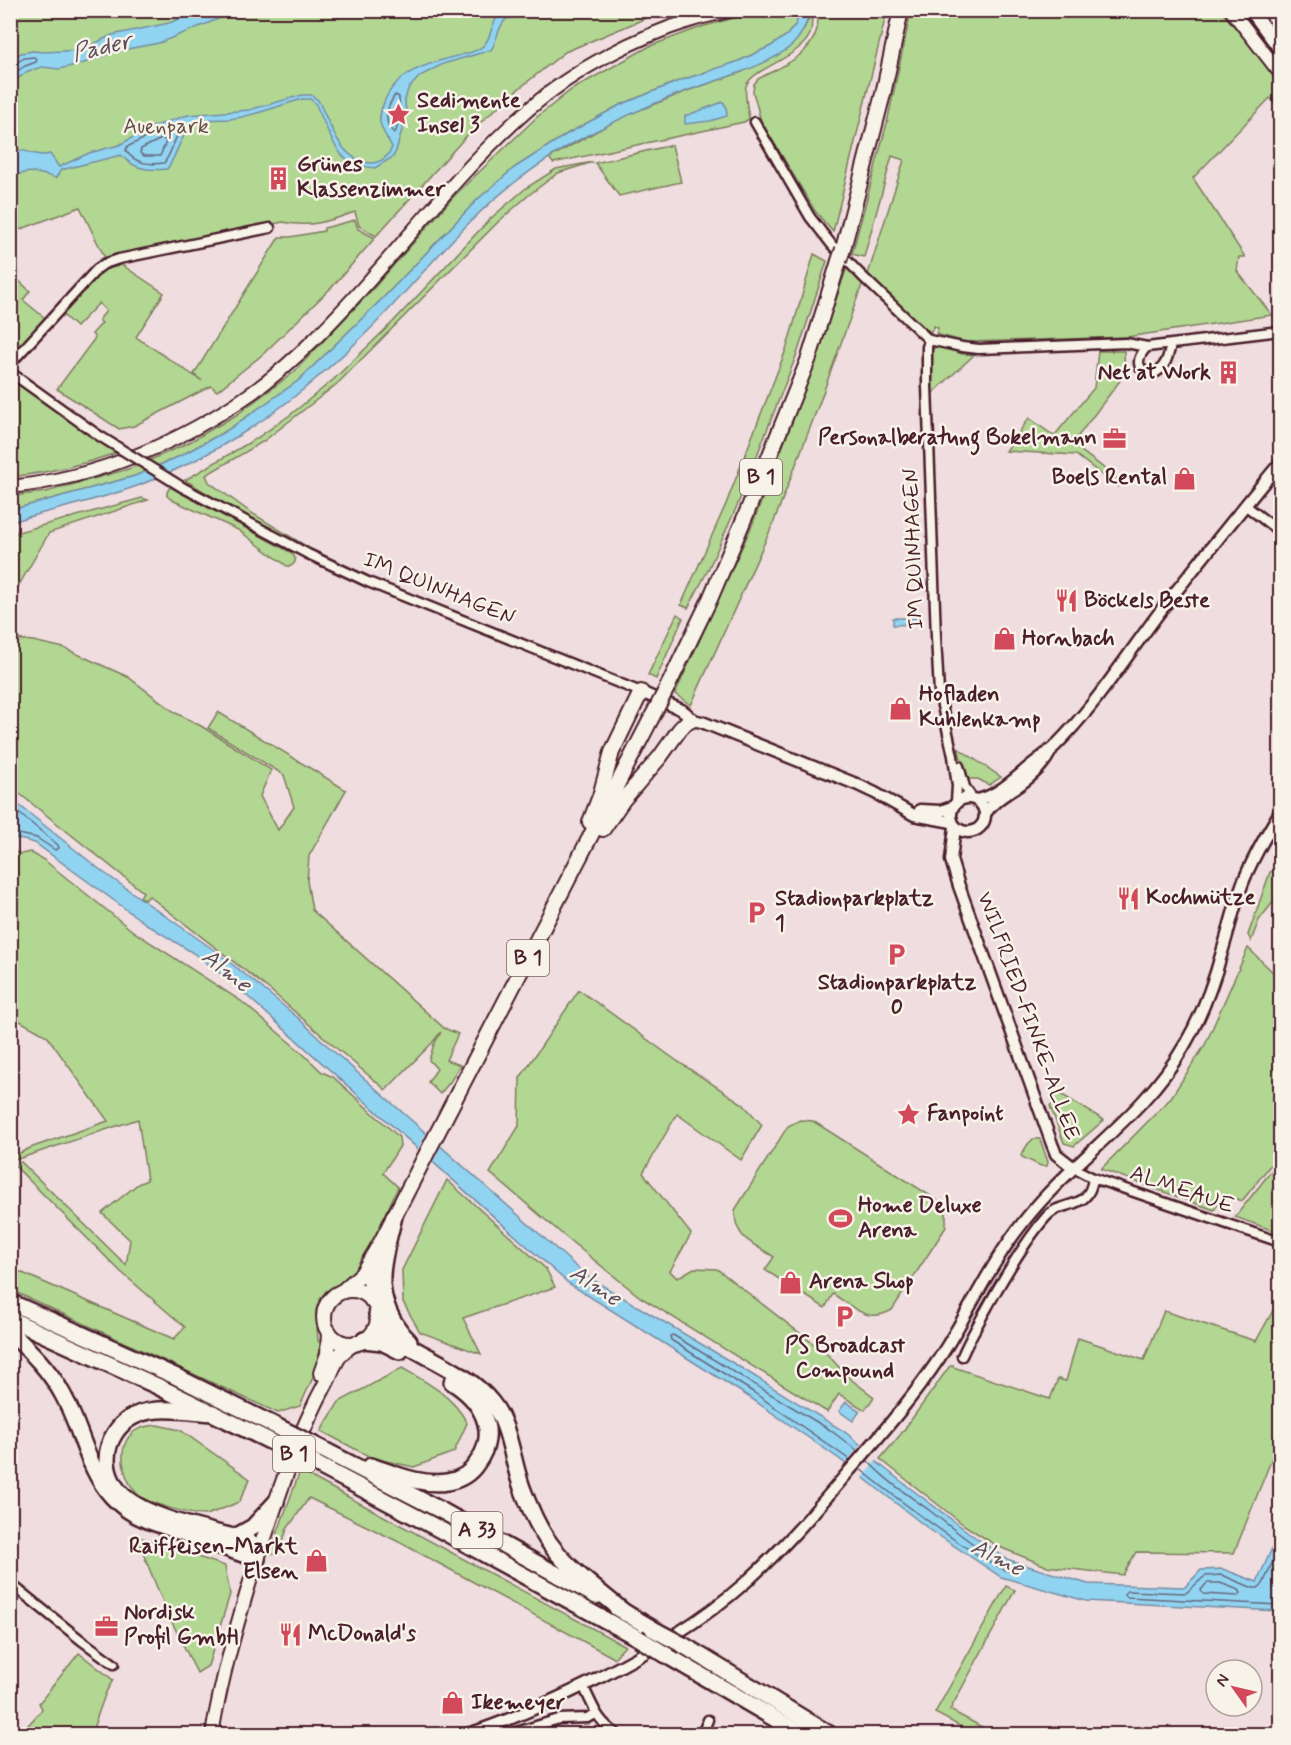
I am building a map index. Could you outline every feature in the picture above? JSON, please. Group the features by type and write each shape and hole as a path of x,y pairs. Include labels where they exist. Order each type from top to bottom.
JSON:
{"highway":[{"path":"394,1216 382,1276 383,1293 389,1313 397,1327 419,1351"},
{"name":"A 33","path":"10,1302 177,1377 454,1518 683,1646 829,1734"},
{"path":"375,1308 382,1325 390,1334 465,1379 493,1404 504,1426 524,1492 542,1532 563,1559 625,1613"},
{"name":"A 33","path":"10,1319 213,1413 306,1459 638,1638 801,1734"},
{"path":"10,1332 44,1365 63,1393 94,1471 115,1501 129,1512 147,1520 257,1559"},
{"path":"326,1451 415,1481 442,1483 456,1480 468,1473 486,1446 487,1428 482,1412 462,1389 386,1343 375,1340 359,1341"},
{"path":"213,1413 152,1410 134,1416 121,1425 113,1436 108,1448 107,1466 117,1490 126,1499 161,1516 245,1539 253,1545 257,1559"},
{"path":"235,1537 253,1527 276,1502"}],"main road":[{"path":"10,486 54,480 114,464 144,453 190,431 255,391 301,352 338,315 451,185 530,108 583,70 619,50 693,20 731,10"},
{"path":"1231,10 1281,73"},
{"path":"1251,11 1281,49"},
{"name":"B 1","path":"313,1406 319,1377 328,1354 329,1332 324,1320 326,1307 334,1296 362,1274 381,1242 668,686 710,599 752,501 809,358 841,255 869,150 900,16"},
{"name":"B 1","path":"574,870 600,796 612,752 640,692"},
{"path":"574,870 623,800 660,757 684,724 692,720"},
{"name":"B 1","path":"257,1559 313,1406 344,1350 374,1330 375,1308 370,1278 381,1242"},
{"path":"343,1291 360,1292 375,1308"},
{"path":"329,1332 341,1342 359,1341"},
{"path":"212,1734 218,1696 231,1644 257,1559"}],"street":[{"path":"755,122 810,217 823,234 862,276 929,340 979,349 1126,344 1147,347 1281,331"},
{"path":"10,364 104,264 270,228"},
{"name":"IM QUINHAGEN","path":"875,793 922,811 941,811 954,805 957,786 953,756 940,700 927,377 929,340"},
{"path":"1147,347 1141,354 1139,364 1142,370 1152,374 1163,367 1171,345"},
{"name":"IM QUINHAGEN","path":"10,372 98,435 182,487 308,554 368,582 676,707 692,720 702,722 875,793 914,815 954,824"},
{"path":"974,799 983,807 984,821 974,831 960,830 954,824 951,813 954,805 963,798 974,799 992,795 1053,747 1101,691 1163,608 1281,463"},
{"path":"1245,505 1281,532"},
{"path":"985,814 993,803 1021,784 1045,762 1053,747"},
{"name":"IM QUINHAGEN","path":"953,756 959,766 966,790 974,799"},
{"path":"468,1734 583,1686 666,1641 701,1618 744,1584 772,1557 832,1491 886,1429 938,1360 1016,1231 1039,1203 1138,1106 1166,1073 1202,1010 1236,902 1249,869 1281,812"},
{"name":"WILFRIED-FINKE-ALLEE","path":"954,824 951,860 958,886 1056,1154 1074,1168"},
{"name":"WILFRIED-FINKE-ALLEE","path":"955,871 961,844 968,832"},
{"name":"ALMEAUE","path":"1074,1168 1093,1178 1281,1242"},
{"path":"962,1356 990,1302 1031,1236 1052,1211 1085,1198 1090,1192 1093,1178"},
{"path":"10,1583 114,1664"},
{"path":"583,1686 603,1724 617,1734"},
{"path":"510,1734 559,1719 586,1718 596,1714"},
{"path":"702,1734 708,1720"}],"green space":[{"path":"819,10 887,11 833,232 815,211 761,121 753,92 754,84 758,79 793,60 808,47 817,29"},
{"name":"Auenpark","path":"11,11 663,11 565,52 471,131 376,236 359,226 355,212 320,223 283,222 105,258 80,207 11,233"},
{"path":"778,11 800,11 796,24 787,35 771,46 739,61 679,81 620,105 567,134 514,168 478,199 384,297 298,381 226,431 180,456 135,476 11,510 10,496 46,492 132,468 188,443 236,415 293,373 373,289 455,195 537,117 571,90 650,46 701,27 738,17"},
{"path":"812,11 811,31 805,42 787,57 757,74 746,86 749,119 744,122 553,163 549,158 620,118 742,72 804,29"},
{"path":"911,11 1221,11 1280,80 1280,107 1270,98 1193,178 1245,257 1239,257 1237,271 1272,315 1127,337 966,342 936,334 938,328 934,326 931,332 922,327 868,274 904,160 892,156 864,257 852,254 887,123"},
{"path":"672,145 681,182 619,196 595,163"},
{"path":"593,162 558,173 530,194 498,222 338,383 264,441 206,475 209,482 250,512 306,546 301,546 251,520 185,480 257,438 333,380 392,323 490,219 526,188 556,169"},
{"path":"355,220 358,229 375,238 332,287 262,355 217,391 211,386 134,426 119,429 57,389 95,338 92,334 102,323 99,320 106,311 99,303 76,327 62,314 101,271 122,265 164,293 136,337 202,381 194,374 279,237 324,231 324,228"},
{"path":"814,254 827,261 798,351 737,506 688,608 681,605 726,504 787,347"},
{"path":"10,266 19,273 16,278 30,291 23,300 46,319 14,356 11,356"},
{"path":"847,267 863,282 773,524 691,705 675,694 753,523 813,368"},
{"path":"937,346 962,354 975,354 932,394 932,350"},
{"path":"1098,351 1124,351 1125,374 1072,444 1122,482 1118,487 1076,455 1006,451 1029,418 1054,436 1094,388"},
{"path":"11,379 116,453 64,468 11,477"},
{"path":"170,487 292,553 295,562 287,566 238,530 172,500 167,496"},
{"path":"142,498 148,500 49,533 11,599 11,534"},
{"path":"677,614 683,618 656,679 648,675"},
{"path":"11,636 15,639 64,648 128,677 176,713 271,770 260,796 278,830 294,807 284,775 208,728 218,712 346,790 309,856 307,881 312,910 444,1028 458,1034 446,1060 460,1065 440,1094 428,1082 437,1069 429,1060 441,1032 386,1090 270,990 149,896 145,900 140,897 143,892 11,787"},
{"path":"958,748 1001,777 989,785 978,779 967,779"},
{"path":"11,850 21,854 30,852 44,860 134,932 241,1001 322,1072 333,1077 399,1137 400,1146 383,1173 398,1187 365,1259 349,1281 326,1291 320,1299 316,1310 318,1341 323,1343 320,1362 300,1406 278,1413 11,1290 11,1268 174,1339 185,1327 121,1272 15,1166 21,1162 126,1265 130,1240 102,1213 138,1184 147,1180 138,1119 18,1159 12,1157 30,1148 108,1121 47,1036 11,1016"},
{"path":"1276,870 1277,897 1259,920 1251,941 1248,935 1270,872"},
{"path":"1248,948 1280,979 1280,1007 1272,1023 1280,1030 1280,1153 1242,1201 1226,1194 1214,1210 1101,1169 1170,1099 1205,1045"},
{"path":"579,990 677,1061 743,1104 762,1125 741,1160 677,1114 643,1173 691,1234 670,1271 677,1278 694,1268 717,1269 828,1355 849,1378 874,1397 865,1410 839,1394 827,1412 640,1297 490,1173 519,1126 520,1078"},
{"path":"1059,1093 1104,1120 1074,1146 1064,1143 1050,1106 1053,1104 1051,1098"},
{"name":"Home Deluxe Arena","path":"800,1120 813,1121 940,1202 946,1214 946,1227 892,1310 883,1314 868,1315 861,1313 833,1294 825,1308 765,1270 774,1257 752,1244 738,1228 735,1210 788,1126"},
{"path":"1033,1139 1040,1139 1048,1162 1047,1166 1041,1166 1022,1157 1021,1155"},
{"path":"1280,1160 1280,1233 1235,1217"},
{"path":"447,1180 546,1269 555,1287 463,1318 481,1354 420,1332 403,1302 402,1270"},
{"path":"1280,1298 1280,1438 1234,1553 1136,1552 1123,1575 1046,1566 997,1546 964,1525 880,1459 901,1434 949,1367 953,1365 953,1367 1050,1399 1058,1379 1066,1381 1078,1338 1144,1360 1164,1311 1256,1341"},
{"path":"402,1368 439,1391 455,1405 467,1423 454,1452 414,1467 372,1458 321,1431 339,1402"},
{"path":"157,1425 180,1430 250,1479 239,1502 212,1513 199,1515 162,1506 141,1497 126,1474 123,1464 125,1445 128,1437 138,1429"},
{"path":"300,1471 625,1646 614,1658 401,1543 309,1498 287,1529 278,1555 270,1553"},
{"path":"136,1536 225,1566 230,1594 208,1666 197,1673 167,1612"},
{"path":"1006,1586 1015,1590 950,1710 995,1734 975,1734 935,1713"},
{"path":"79,1653 113,1680 106,1692 91,1734 20,1734 37,1716 42,1709 39,1703"}],"water":[{"path":"504,10 542,11 506,19 500,27 491,50 443,64 420,76 408,89 405,100 406,116 396,151 393,157 375,168 359,165 344,157 332,139 315,103 310,99 303,99 239,118 209,120 194,124 180,143 167,169 142,168 121,155 61,170 56,178 34,172 11,177 11,150 16,149 39,155 50,154 59,167 89,153 119,145 152,127 188,115 249,110 302,95 311,95 318,100 337,139 351,156 360,161 378,162 387,156 392,147 380,119 380,113 390,90 397,82 414,71 480,48 486,42 496,19"},
{"name":"Pader","path":"199,11 238,11 159,43 117,51 59,69 42,67 28,71 11,84 11,60 21,53 81,50 112,35 169,23"},
{"path":"800,11 811,11 801,34 786,50 744,71 650,105 615,121 563,149 518,180 469,223 351,348 286,403 246,431 203,456 137,486 11,522 11,510 135,476 180,456 226,431 298,381 384,297 478,199 514,168 567,134 620,105 679,81 739,61 771,46 787,35 796,24"},
{"path":"723,102 727,116 685,124 685,116"},
{"path":"893,618 916,618 915,624 893,625"},
{"name":"Alme","path":"10,798 103,872 217,952 297,1017 588,1277 845,1432 902,1482 1007,1559 1088,1584 1185,1587 1201,1570 1223,1569 1257,1582 1280,1530 1280,1611 1086,1601 1001,1577 929,1529 838,1458 749,1397 568,1283 236,986 198,956 146,924 35,843 11,837"},
{"path":"846,1402 860,1411 853,1421 839,1411"}],"pier":[{"path":"428,1130 442,1143 432,1164 417,1151"},
{"path":"863,1442 878,1459 860,1480 843,1466"}],"place":[{"name":"Sedimente Insel 3","path":"399,114"},
{"name":"Grünes Klassenzimmer","path":"279,178"},
{"name":"Net at Work","path":"1229,373"},
{"name":"Personalberatung Bokelmann","path":"1115,438"},
{"name":"Boels Rental","path":"1185,478"},
{"name":"Böckels Beste","path":"1066,601"},
{"name":"Hornbach","path":"1004,639"},
{"name":"Hofladen Kuhlenkamp","path":"901,708"},
{"name":"Kochmütze","path":"1128,898"},
{"name":"Stadionparkplatz 1","path":"757,912"},
{"name":"Stadionparkplatz 0","path":"897,954"},
{"name":"Fanpoint","path":"909,1114"},
{"name":"Home Deluxe Arena","path":"840,1219"},
{"name":"Arena Shop","path":"791,1282"},
{"name":"PS Broadcast Compound","path":"845,1317"},
{"name":"Raiffeisen-Markt Elsen","path":"316,1560"},
{"name":"Nordisk Profil GmbH","path":"106,1626"},
{"name":"McDonald's","path":"290,1634"},
{"name":"Ikemeyer","path":"453,1703"}]}
